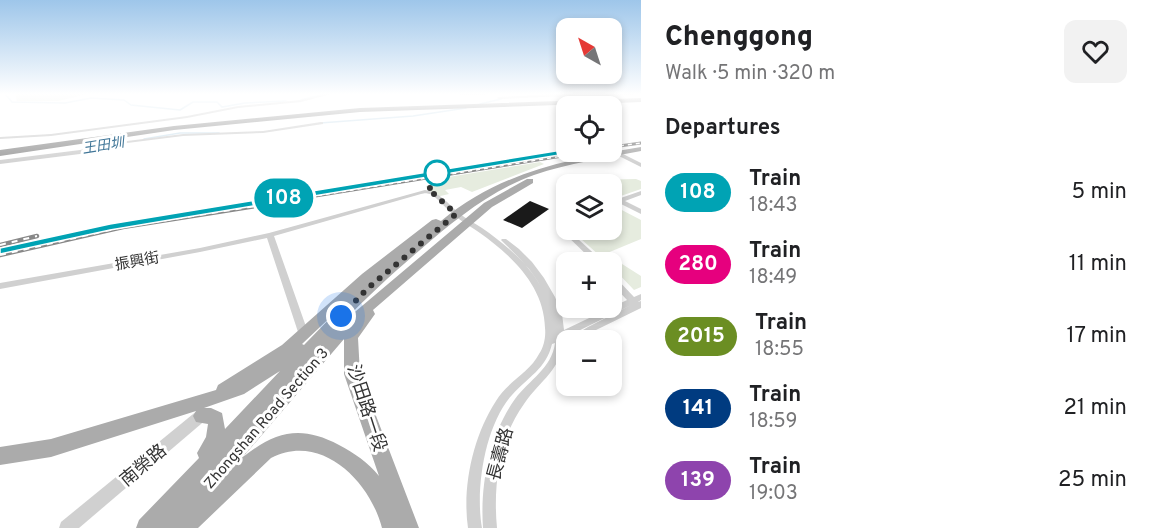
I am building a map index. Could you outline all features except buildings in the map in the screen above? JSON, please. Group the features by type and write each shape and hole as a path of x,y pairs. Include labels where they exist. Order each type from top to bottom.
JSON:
{"highway":[{"path":"0,143 241,119"},
{"path":"0,156 216,124 271,119"},
{"path":"0,156 216,124"},
{"path":"0,156 87,136"}],"main road":[{"name":"Zhongshan Road Section 3","path":"622,152 641,149"},
{"name":"Zhongshan Road Section 3","path":"170,528 323,351 383,294 488,205 532,180 570,169 641,157"},
{"name":"Zhongshan Road Section 3","path":"147,528 367,289 456,214 486,194 529,174 569,162"},
{"name":"Zhongshan Road Section 3","path":"213,398 287,349 399,251 444,217 456,214"},
{"name":"沙田路一段","path":"383,294 351,338 352,374 408,528"},
{"path":"0,456 51,448 238,389 289,359 328,329"},
{"path":"188,482 217,436 216,419 211,416 201,416"},
{"name":"沙田路一段","path":"180,528 202,512 264,450 297,441 330,448 364,473 378,489 388,509 393,528"}],"street":[{"path":"0,138 51,135 172,119"},
{"path":"0,156 80,152 174,136 263,132 321,123"},
{"path":"622,156 641,165"},
{"name":"振興街","path":"1,286 270,235 424,191 434,194 456,214"},
{"path":"622,200 641,193"},
{"path":"622,205 641,212"},
{"path":"456,214 506,248 531,276 542,295 549,319 545,355"},
{"path":"468,221 494,233 524,257 547,288 556,314"},
{"path":"270,235 304,335"},
{"path":"575,240 587,252"},
{"path":"622,288 638,303"},
{"path":"575,330 638,303"},
{"path":"589,330 638,303"},
{"path":"560,318 563,322 578,327"},
{"path":"548,342 556,343"},
{"path":"545,355 556,347"},
{"name":"長壽路","path":"475,528 472,517 473,498 482,447 489,426 505,395 545,355"},
{"name":"長壽路","path":"490,528 488,512 490,485 504,431 515,407 551,366 556,356"},
{"name":"南榮路","path":"67,528 208,410 213,398"}],"shaded area":[{"path":"540,162 544,164 472,192 461,187 445,190 449,194 436,197 428,191 426,186 435,185 430,180"},
{"path":"622,179 641,181 641,189 622,196"},
{"path":"622,210 641,220 641,239 610,252 596,252 582,240 622,240"},
{"path":"622,264 641,276 641,287 634,290 622,277"}],"waterway":[{"name":"王田圳","path":"320,123 378,119"},
{"name":"王田圳","path":"144,139 180,133 219,133"}],"railway":[{"path":"622,146 641,143"},
{"path":"247,207 556,157"},
{"path":"0,255 123,227 256,206"},
{"path":"0,245 37,236"}],"train":[{"name":"108","path":"0,251 110,227 556,154"}],"route":[{"path":"341,316 367,289 456,214 434,194 428,192 437,173"}]}
